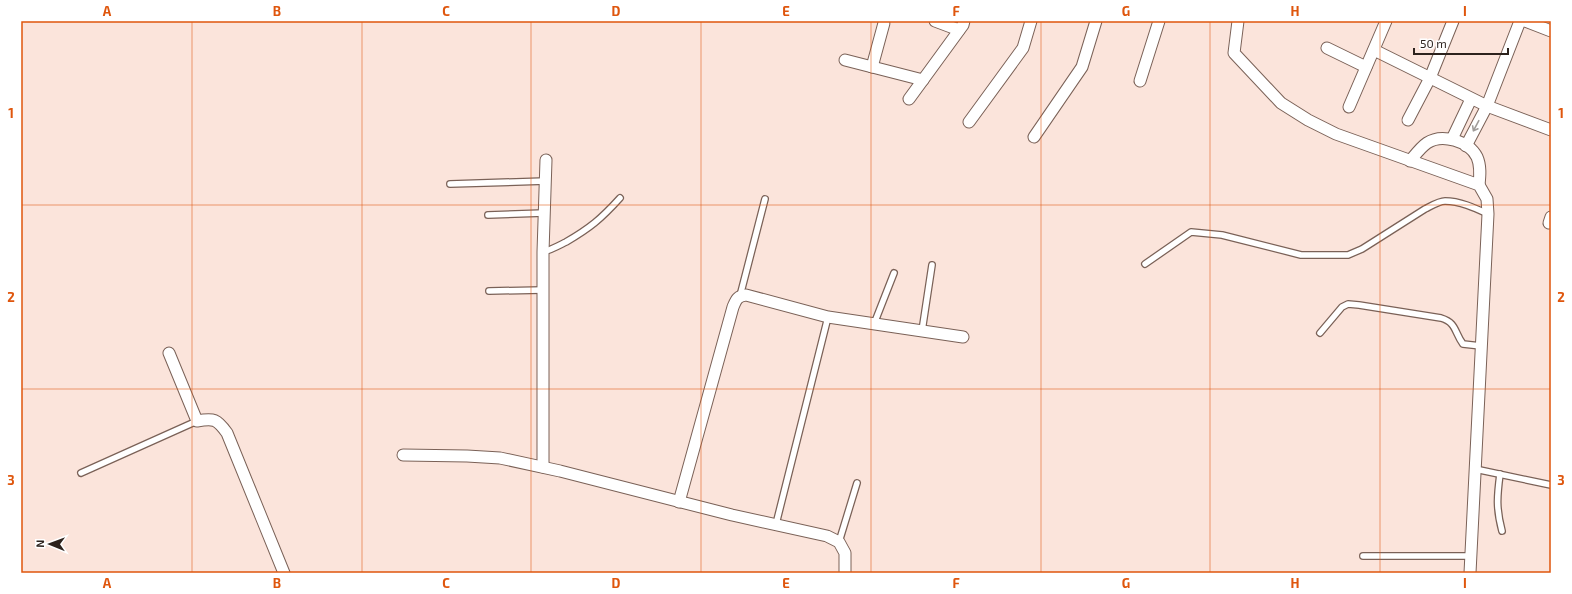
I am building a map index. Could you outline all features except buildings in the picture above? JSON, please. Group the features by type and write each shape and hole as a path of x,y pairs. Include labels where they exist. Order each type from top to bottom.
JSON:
{"street":[{"path":"909,99 962,26 935,21"},
{"path":"969,122 1023,48 1031,21"},
{"path":"1034,137 1082,66 1096,21"},
{"path":"1140,81 1159,21"},
{"path":"1238,21 1234,53 1281,103 1308,120 1336,134 1479,185"},
{"path":"1348,107 1386,21"},
{"path":"1408,120 1430,78 1453,21"},
{"path":"1466,146 1487,106 1520,21"},
{"path":"1525,21 1551,32"},
{"path":"872,67 884,23"},
{"path":"1327,48 1366,67"},
{"path":"1374,50 1471,99 1551,130"},
{"path":"845,60 923,80"},
{"path":"1452,140 1471,99"},
{"path":"1410,161 1427,143 1436,139 1452,140 1466,146 1470,148 1477,157 1480,170 1479,185 1487,199 1488,214 1480,346 1470,573"},
{"path":"543,467 543,252 546,160"},
{"path":"678,502 733,307 736,300 740,296 746,295 828,317 963,337"},
{"path":"170,353 197,421 209,419 220,423 227,433 284,573"},
{"path":"403,455 500,458 543,467 732,515 828,536 840,542 845,553 844,573"}],"lane":[{"path":"450,184 546,181"},
{"path":"543,252 550,251 586,230 600,219 620,198"},
{"path":"740,296 765,199"},
{"path":"1145,264 1191,232 1222,235 1301,255 1348,255 1362,250 1424,208 1434,204 1445,201 1468,205 1488,214"},
{"path":"488,215 544,213"},
{"path":"922,331 932,265"},
{"path":"874,324 894,272"},
{"path":"488,291 543,290"},
{"path":"1320,333 1342,307 1348,304 1450,320 1463,344 1480,346"},
{"path":"776,524 828,317"},
{"path":"81,473 197,421"},
{"path":"1475,469 1551,485"},
{"path":"1500,474 1496,504 1502,531"},
{"path":"840,542 857,483"},
{"path":"1363,556 1471,556"}]}
